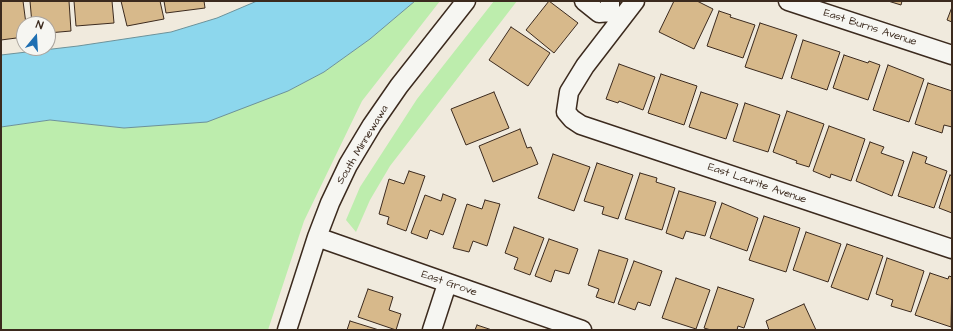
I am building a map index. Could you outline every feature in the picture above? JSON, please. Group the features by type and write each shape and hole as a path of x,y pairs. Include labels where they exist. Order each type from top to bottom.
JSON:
{"street":[{"name":"South Minnewawa","path":"287,330 317,237 330,203 348,165 372,125 400,86 466,1"},
{"path":"584,1 599,13 614,11 635,1"},
{"name":"East Burns Avenue","path":"788,1 952,56"},
{"name":"East Laurite Avenue","path":"614,11 586,66 569,92 566,112 572,119 581,124 952,249"},
{"name":"East Grove","path":"317,237 447,284 582,330"},
{"path":"432,330 447,284"}],"green space":[{"path":"415,1 440,1 362,101 304,221 268,330 1,330 1,127 50,120 124,128 288,91 324,72 370,39"},
{"path":"494,1 517,1 390,166 370,200 356,232 346,220 360,187 417,99"}],"water":[{"path":"257,1 415,1 370,39 324,72 288,91 207,122 124,128 50,120 1,127 1,55 16,53 16,56 56,56 56,49 171,32 217,18"}],"building":[{"path":"1,1 23,1 25,16 16,16 16,38 1,40"},
{"path":"30,1 69,1 71,31 56,32 56,16 31,16"},
{"path":"74,1 112,1 114,23 76,26"},
{"path":"121,1 160,1 164,19 127,26"},
{"path":"164,1 204,1 205,8 166,13"},
{"path":"549,1 578,23 554,53 526,30"},
{"path":"674,1 697,1 713,9 694,49 659,32"},
{"path":"888,1 902,1 901,5"},
{"path":"952,7 952,22 947,20"},
{"path":"719,11 731,15 730,17 755,25 743,58 707,46"},
{"path":"760,23 797,35 782,79 745,67"},
{"path":"511,27 550,53 528,86 489,60"},
{"path":"803,40 840,52 827,90 791,78"},
{"path":"844,55 868,63 869,61 880,65 868,100 833,88"},
{"path":"619,64 655,77 643,110 619,101 618,103 606,99"},
{"path":"888,65 924,79 909,122 873,110"},
{"path":"661,74 697,86 684,125 648,113"},
{"path":"928,83 952,91 952,127 944,125 942,133 915,124"},
{"path":"494,92 509,128 466,145 451,109"},
{"path":"701,92 738,104 726,139 689,127"},
{"path":"745,103 780,115 768,152 733,141"},
{"path":"787,111 824,124 809,167 796,163 797,161 773,152"},
{"path":"829,126 865,139 851,181 831,174 830,178 813,171"},
{"path":"520,129 527,148 531,147 538,164 493,182 479,146"},
{"path":"870,142 884,147 881,153 904,161 892,196 856,181"},
{"path":"913,152 927,157 925,163 947,171 934,208 898,196"},
{"path":"553,154 590,167 574,211 538,198"},
{"path":"597,163 633,175 618,219 602,214 604,207 584,201"},
{"path":"409,171 425,176 406,231 387,224 389,217 379,214 389,179 404,184"},
{"path":"640,173 657,178 656,182 675,188 662,230 625,219"},
{"path":"950,175 952,176 952,213 939,208"},
{"path":"679,191 716,202 705,236 686,231 683,239 666,233"},
{"path":"443,194 456,199 443,235 430,230 427,239 411,233 425,195 441,201"},
{"path":"485,200 500,204 487,246 473,241 469,252 453,248 467,204 482,209"},
{"path":"722,203 758,218 747,251 710,238"},
{"path":"764,216 800,228 786,272 749,260"},
{"path":"514,227 544,238 530,275 514,269 518,258 505,253"},
{"path":"806,232 841,244 828,282 793,270"},
{"path":"549,239 578,249 569,274 555,270 551,282 535,276"},
{"path":"847,244 883,256 868,300 831,287"},
{"path":"599,250 628,259 614,303 596,297 599,289 588,285"},
{"path":"887,258 924,271 911,312 891,306 893,300 876,294"},
{"path":"634,261 662,271 650,306 638,302 635,310 618,304"},
{"path":"930,273 948,279 949,276 952,277 951,327 915,315"},
{"path":"676,278 710,290 696,329 662,318"},
{"path":"718,287 754,299 744,328 738,326 737,330 711,330 704,328"},
{"path":"368,289 393,297 389,310 401,314 396,330 358,317"},
{"path":"804,304 816,330 769,330 766,321"},
{"path":"350,321 379,330 347,330"},
{"path":"477,325 492,330 475,330"}]}
